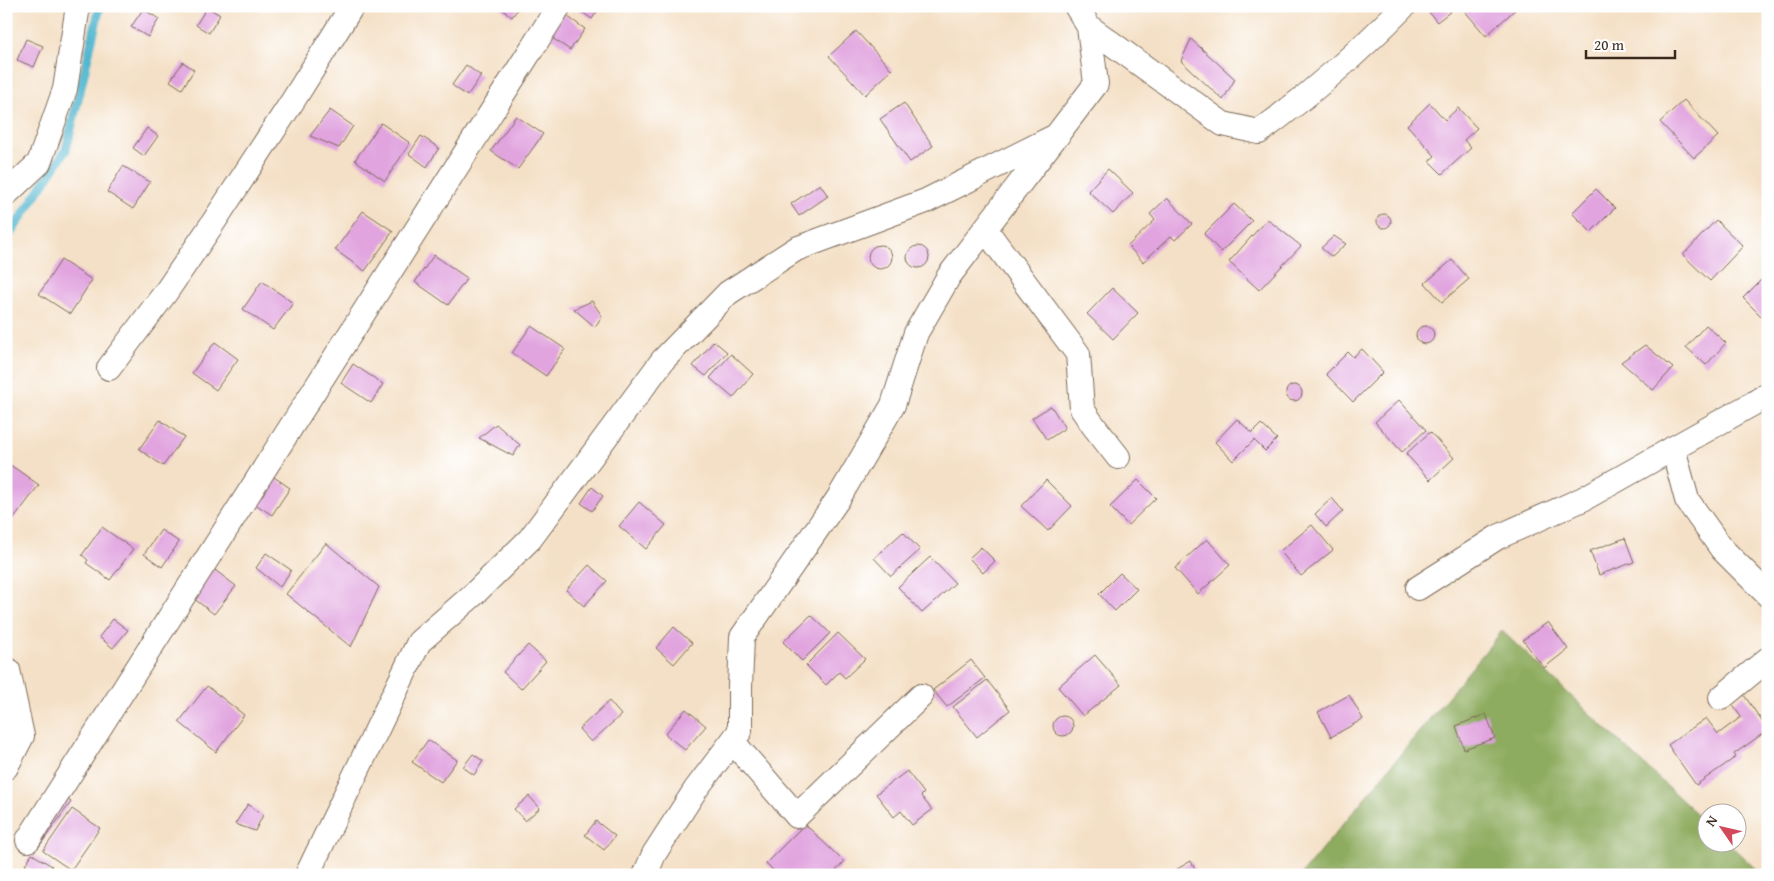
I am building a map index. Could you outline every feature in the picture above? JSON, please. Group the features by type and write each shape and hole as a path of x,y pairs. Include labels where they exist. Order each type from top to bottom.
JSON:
{"street":[{"path":"6,194 39,163 64,89 78,6"},
{"path":"109,368 166,292 200,242 294,99 352,6"},
{"path":"28,840 559,6"},
{"path":"1076,6 1090,27 1223,124 1259,132 1300,102 1356,53 1404,6"},
{"path":"645,875 654,854 696,789 740,731 742,636 838,499 893,405 916,333 949,276 1096,84 1090,27"},
{"path":"307,875 419,642 474,594 530,539 663,360 728,293 796,249 926,201 1058,136"},
{"path":"985,229 1078,354 1082,409 1118,457"},
{"path":"1418,588 1498,537 1583,499 1754,404 1768,394"},
{"path":"1673,448 1687,500 1722,549 1768,595"},
{"path":"1721,698 1768,659"},
{"path":"6,767 22,736 8,670"},
{"path":"733,742 797,816 921,696"}],"green space":[{"path":"1502,631 1696,814 1696,854 1740,854 1762,875 1301,875"}],"building":[{"path":"498,6 520,6 512,17"},
{"path":"573,6 601,6 592,19"},
{"path":"1435,6 1447,6 1451,11 1437,22 1428,11"},
{"path":"1466,6 1519,6 1486,36 1463,9"},
{"path":"207,7 220,15 209,33 196,25"},
{"path":"143,9 159,19 148,37 131,27"},
{"path":"564,14 585,29 570,50 549,36"},
{"path":"856,31 892,70 865,95 829,56"},
{"path":"26,39 43,46 34,67 17,60"},
{"path":"1191,39 1235,79 1223,100 1181,61"},
{"path":"183,62 194,70 182,89 170,81"},
{"path":"466,65 481,76 467,96 452,85"},
{"path":"1684,100 1718,136 1694,158 1660,122"},
{"path":"904,103 933,146 910,162 880,119"},
{"path":"1430,103 1445,120 1458,108 1477,128 1464,140 1471,148 1442,174 1429,161 1435,156 1407,125"},
{"path":"330,110 353,126 339,148 310,136"},
{"path":"516,116 543,134 518,169 491,151"},
{"path":"381,123 410,143 385,181 355,160"},
{"path":"147,128 158,136 144,156 133,148"},
{"path":"421,136 439,148 427,167 409,154"},
{"path":"123,166 150,182 133,209 107,192"},
{"path":"1108,169 1133,193 1113,214 1088,191"},
{"path":"820,184 828,196 799,216 791,204"},
{"path":"1596,189 1615,208 1591,232 1572,213"},
{"path":"1167,198 1192,224 1175,240 1171,236 1143,262 1128,246 1155,220 1150,214"},
{"path":"1234,204 1252,221 1221,252 1204,234"},
{"path":"363,211 393,231 365,271 335,250"},
{"path":"1384,214 1389,216 1391,221 1389,226 1384,228 1379,226 1377,221 1379,216"},
{"path":"1267,219 1301,246 1259,290 1229,262"},
{"path":"1716,220 1743,246 1710,281 1683,255"},
{"path":"1334,236 1346,244 1332,257 1321,248"},
{"path":"880,245 888,249 892,257 888,265 880,269 872,265 868,257 872,249"},
{"path":"918,246 926,249 929,257 926,265 918,268 910,265 907,257 910,249"},
{"path":"434,255 467,278 448,305 415,282"},
{"path":"61,260 92,280 70,314 39,294"},
{"path":"1452,260 1469,279 1442,302 1425,283"},
{"path":"1768,273 1768,323 1743,298"},
{"path":"262,281 293,303 273,330 243,309"},
{"path":"1112,288 1138,313 1113,339 1087,314"},
{"path":"592,301 602,316 595,327 574,309"},
{"path":"1706,325 1726,343 1706,365 1686,347"},
{"path":"531,326 565,349 546,376 512,353"},
{"path":"1425,326 1431,329 1434,335 1431,341 1425,344 1419,341 1416,335 1419,329"},
{"path":"714,341 727,352 706,376 693,366"},
{"path":"215,342 238,359 216,390 192,373"},
{"path":"1645,345 1673,368 1653,390 1621,362"},
{"path":"1362,349 1383,372 1353,402 1326,374 1348,352 1353,357"},
{"path":"731,354 753,374 733,398 710,378"},
{"path":"353,364 383,384 371,403 341,383"},
{"path":"1291,385 1297,385 1302,390 1300,399 1291,401 1286,396 1286,390"},
{"path":"1399,400 1426,430 1402,452 1375,422"},
{"path":"1051,406 1065,428 1047,440 1032,418"},
{"path":"1237,419 1252,433 1261,424 1277,439 1265,451 1254,440 1233,461 1215,442"},
{"path":"160,420 184,437 163,466 139,449"},
{"path":"496,424 520,445 513,456 479,438"},
{"path":"1430,432 1454,458 1430,480 1406,454"},
{"path":"6,462 39,485 13,520 6,516"},
{"path":"271,475 290,488 272,515 252,502"},
{"path":"1046,480 1072,506 1048,531 1021,506"},
{"path":"1138,480 1156,498 1128,525 1110,507"},
{"path":"592,487 603,496 592,511 581,503"},
{"path":"1332,498 1343,511 1326,527 1315,514"},
{"path":"639,502 666,525 646,549 619,526"},
{"path":"1312,525 1333,550 1301,576 1280,551"},
{"path":"102,527 133,549 110,580 86,563 88,560 82,555"},
{"path":"161,530 179,542 162,567 144,554"},
{"path":"903,532 920,550 891,576 874,558"},
{"path":"1625,538 1634,562 1599,575 1590,551"},
{"path":"1207,539 1230,565 1198,594 1175,568"},
{"path":"326,543 379,587 351,647 286,594"},
{"path":"981,547 995,561 983,573 969,558"},
{"path":"266,553 291,570 280,587 256,568"},
{"path":"930,557 955,583 922,613 898,587"},
{"path":"589,565 607,581 584,606 566,590"},
{"path":"211,567 236,586 214,614 189,595"},
{"path":"1120,573 1137,589 1115,611 1099,594"},
{"path":"811,615 830,633 802,661 783,642"},
{"path":"113,619 128,630 113,648 99,637"},
{"path":"1548,622 1568,649 1544,668 1523,640"},
{"path":"674,627 692,643 674,664 656,648"},
{"path":"838,633 865,659 845,678 839,672 826,685 806,665"},
{"path":"528,645 546,661 521,689 503,672"},
{"path":"1095,655 1121,685 1083,716 1058,687"},
{"path":"971,660 985,678 947,707 933,690"},
{"path":"987,680 1010,710 977,737 953,707"},
{"path":"207,686 244,715 216,752 179,722"},
{"path":"1349,695 1363,719 1331,737 1318,712"},
{"path":"1744,695 1768,730 1734,754 1736,757 1696,785 1668,745 1706,718 1718,734 1741,717 1732,704"},
{"path":"609,701 621,715 591,742 579,729"},
{"path":"686,709 706,726 685,750 665,734"},
{"path":"1486,714 1495,738 1464,749 1456,726"},
{"path":"1063,716 1070,719 1073,726 1070,733 1063,736 1056,733 1053,726 1056,719"},
{"path":"428,740 457,760 441,782 412,762"},
{"path":"473,754 483,761 474,775 463,767"},
{"path":"907,771 924,793 921,796 932,810 912,825 901,811 894,817 876,794"},
{"path":"61,794 71,802 38,848 28,840"},
{"path":"529,796 540,808 525,821 514,809"},
{"path":"248,804 263,815 255,831 235,824"},
{"path":"72,809 100,828 71,870 43,851"},
{"path":"596,821 615,836 604,850 585,835"},
{"path":"805,824 844,862 832,875 778,875 766,863"},
{"path":"32,854 52,866 46,875 41,875 25,865"},
{"path":"1191,861 1198,875 1167,875"}],"waterway":[{"path":"6,240 66,150 100,6"}]}
